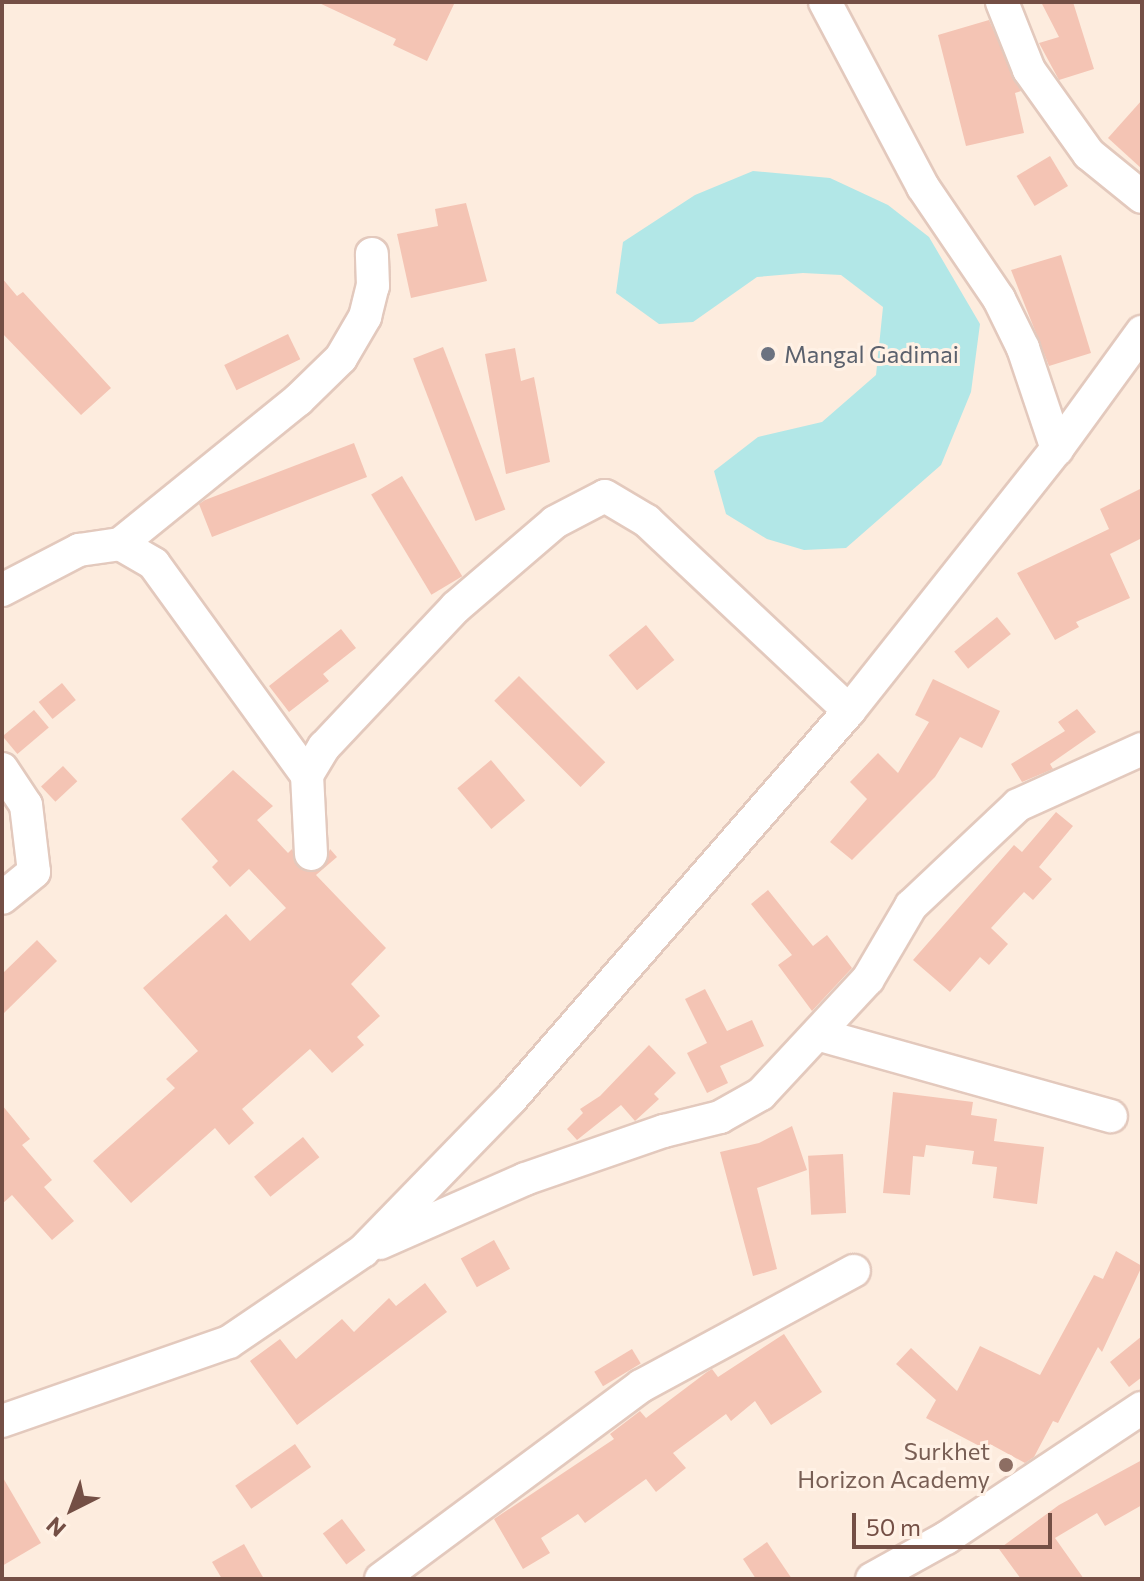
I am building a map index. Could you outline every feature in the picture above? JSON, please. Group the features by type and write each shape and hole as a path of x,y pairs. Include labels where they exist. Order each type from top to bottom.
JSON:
{"street":[{"path":"825,2 923,187 999,299 1023,348 1057,449"},
{"path":"1002,2 1029,70 1089,154 1142,197"},
{"path":"2,590 79,550 120,544 248,442 341,358 365,317 373,286 372,254"},
{"path":"363,1251 510,1100 849,711 1057,449 1142,332"},
{"path":"307,775 324,747 456,607 555,522 605,496 647,521 849,711"},
{"path":"120,544 154,564 307,775 311,854"},
{"path":"2,1421 229,1342 363,1251 525,1179 664,1131 720,1117 761,1094 820,1035 868,979 911,906 1018,805 1142,749"},
{"path":"2,769 26,805 34,872 2,898"},
{"path":"820,1035 1111,1116"},
{"path":"381,1579 641,1386 854,1271"},
{"path":"872,1579 905,1570 1142,1408"}],"water":[{"path":"753,171 830,178 888,205 929,237 980,324 971,392 941,465 846,548 804,550 767,539 726,514 714,471 758,437 822,422 876,375 883,307 841,275 803,273 757,277 693,322 659,324 616,293 623,242 695,195"}],"building":[{"path":"317,2 455,2 427,61 393,45 396,39"},
{"path":"1041,2 1073,2 1094,69 1059,80 1039,43 1059,37"},
{"path":"989,20 1021,91 1015,93 1024,133 966,146 938,35"},
{"path":"1142,100 1142,169 1108,138"},
{"path":"1050,156 1068,186 1035,206 1017,176"},
{"path":"466,203 487,281 411,298 397,234 438,226 435,209"},
{"path":"1061,255 1091,353 1049,366 1011,270"},
{"path":"2,278 17,296 23,292 111,388 81,415 2,333"},
{"path":"288,334 300,359 236,390 224,365"},
{"path":"443,347 505,509 475,521 413,358"},
{"path":"515,348 521,381 534,377 550,462 506,474 485,354"},
{"path":"354,443 367,477 212,537 199,504 205,500"},
{"path":"402,476 462,576 431,595 371,495"},
{"path":"1142,488 1142,538 1110,554 1130,598 1076,622 1079,627 1055,640 1017,573 1109,529 1100,509"},
{"path":"997,617 1011,634 968,669 954,652"},
{"path":"646,625 674,660 637,690 609,655"},
{"path":"341,629 356,648 323,674 329,681 289,712 269,686"},
{"path":"519,676 605,762 581,787 494,701"},
{"path":"933,679 1000,711 982,748 960,737 935,777 852,860 830,842 867,799 850,782 878,753 898,773 929,722 915,715"},
{"path":"62,683 76,700 53,719 39,702"},
{"path":"1077,709 1096,732 1050,764 1053,769 1022,782 1011,764 1065,731 1058,722"},
{"path":"34,710 49,728 17,754 3,736"},
{"path":"491,760 525,801 491,829 457,788"},
{"path":"63,766 77,781 55,802 41,786"},
{"path":"233,770 273,806 257,820 288,853 292,849 302,870 322,869 330,849 337,857 316,875 386,948 351,984 380,1016 357,1037 364,1045 332,1073 310,1049 242,1109 254,1123 229,1145 215,1128 131,1203 93,1161 175,1088 166,1079 198,1051 143,988 226,914 250,941 286,908 249,869 230,887 212,867 218,861 181,819"},
{"path":"1056,812 1073,826 1039,867 1052,879 1033,900 1024,892 991,928 1008,944 989,965 980,957 950,992 913,960 1014,845 1022,852"},
{"path":"768,890 813,946 827,935 852,968 812,1011 778,965 792,955 751,904"},
{"path":"37,940 57,961 2,1015 2,974"},
{"path":"705,989 727,1031 752,1020 764,1046 720,1066 728,1083 707,1093 687,1053 707,1043 685,999"},
{"path":"649,1045 676,1073 654,1094 659,1099 635,1121 621,1105 577,1140 567,1129 583,1113 580,1109 600,1096"},
{"path":"893,1092 973,1102 971,1115 997,1119 994,1141 1044,1147 1037,1204 993,1198 997,1167 972,1164 974,1151 926,1145 924,1157 913,1156 910,1195 883,1193"},
{"path":"2,1105 30,1139 22,1145 52,1180 44,1187 74,1221 52,1240 12,1195 2,1204"},
{"path":"792,1126 807,1170 757,1188 777,1269 753,1276 720,1152 759,1143"},
{"path":"303,1137 319,1157 270,1197 254,1177"},
{"path":"843,1154 846,1213 811,1215 808,1156"},
{"path":"494,1240 510,1269 477,1287 461,1258"},
{"path":"1116,1251 1142,1266 1102,1352 1098,1347 1058,1423 1053,1421 1034,1457 1025,1463 990,1444 987,1450 926,1418 936,1400 896,1364 911,1348 957,1391 980,1346 1040,1375 1094,1275 1103,1279"},
{"path":"425,1283 447,1312 297,1425 250,1361 280,1339 296,1359 342,1319 354,1332 389,1298 396,1306"},
{"path":"784,1334 822,1392 771,1425 755,1401 731,1421 726,1414 673,1453 686,1468 656,1492 646,1479 585,1523 578,1514 541,1538 550,1553 523,1569 494,1519 614,1439 610,1434 640,1411 646,1418 707,1372 712,1369 718,1377"},
{"path":"1142,1336 1142,1377 1129,1387 1110,1362"},
{"path":"632,1349 641,1364 603,1386 594,1372"},
{"path":"295,1444 311,1467 251,1509 235,1486"},
{"path":"1142,1460 1142,1505 1105,1526 1097,1513 1055,1538 1084,1579 1021,1579 999,1549 1059,1505"},
{"path":"2,1476 41,1543 2,1566"},
{"path":"342,1519 365,1550 346,1565 323,1533"},
{"path":"767,1542 792,1579 756,1579 743,1559"},
{"path":"244,1544 264,1579 222,1579 212,1562"}],"place":[{"name":"Mangal Gadimai","path":"768,354"},
{"name":"Surkhet Horizon Academy","path":"1006,1465"}]}
